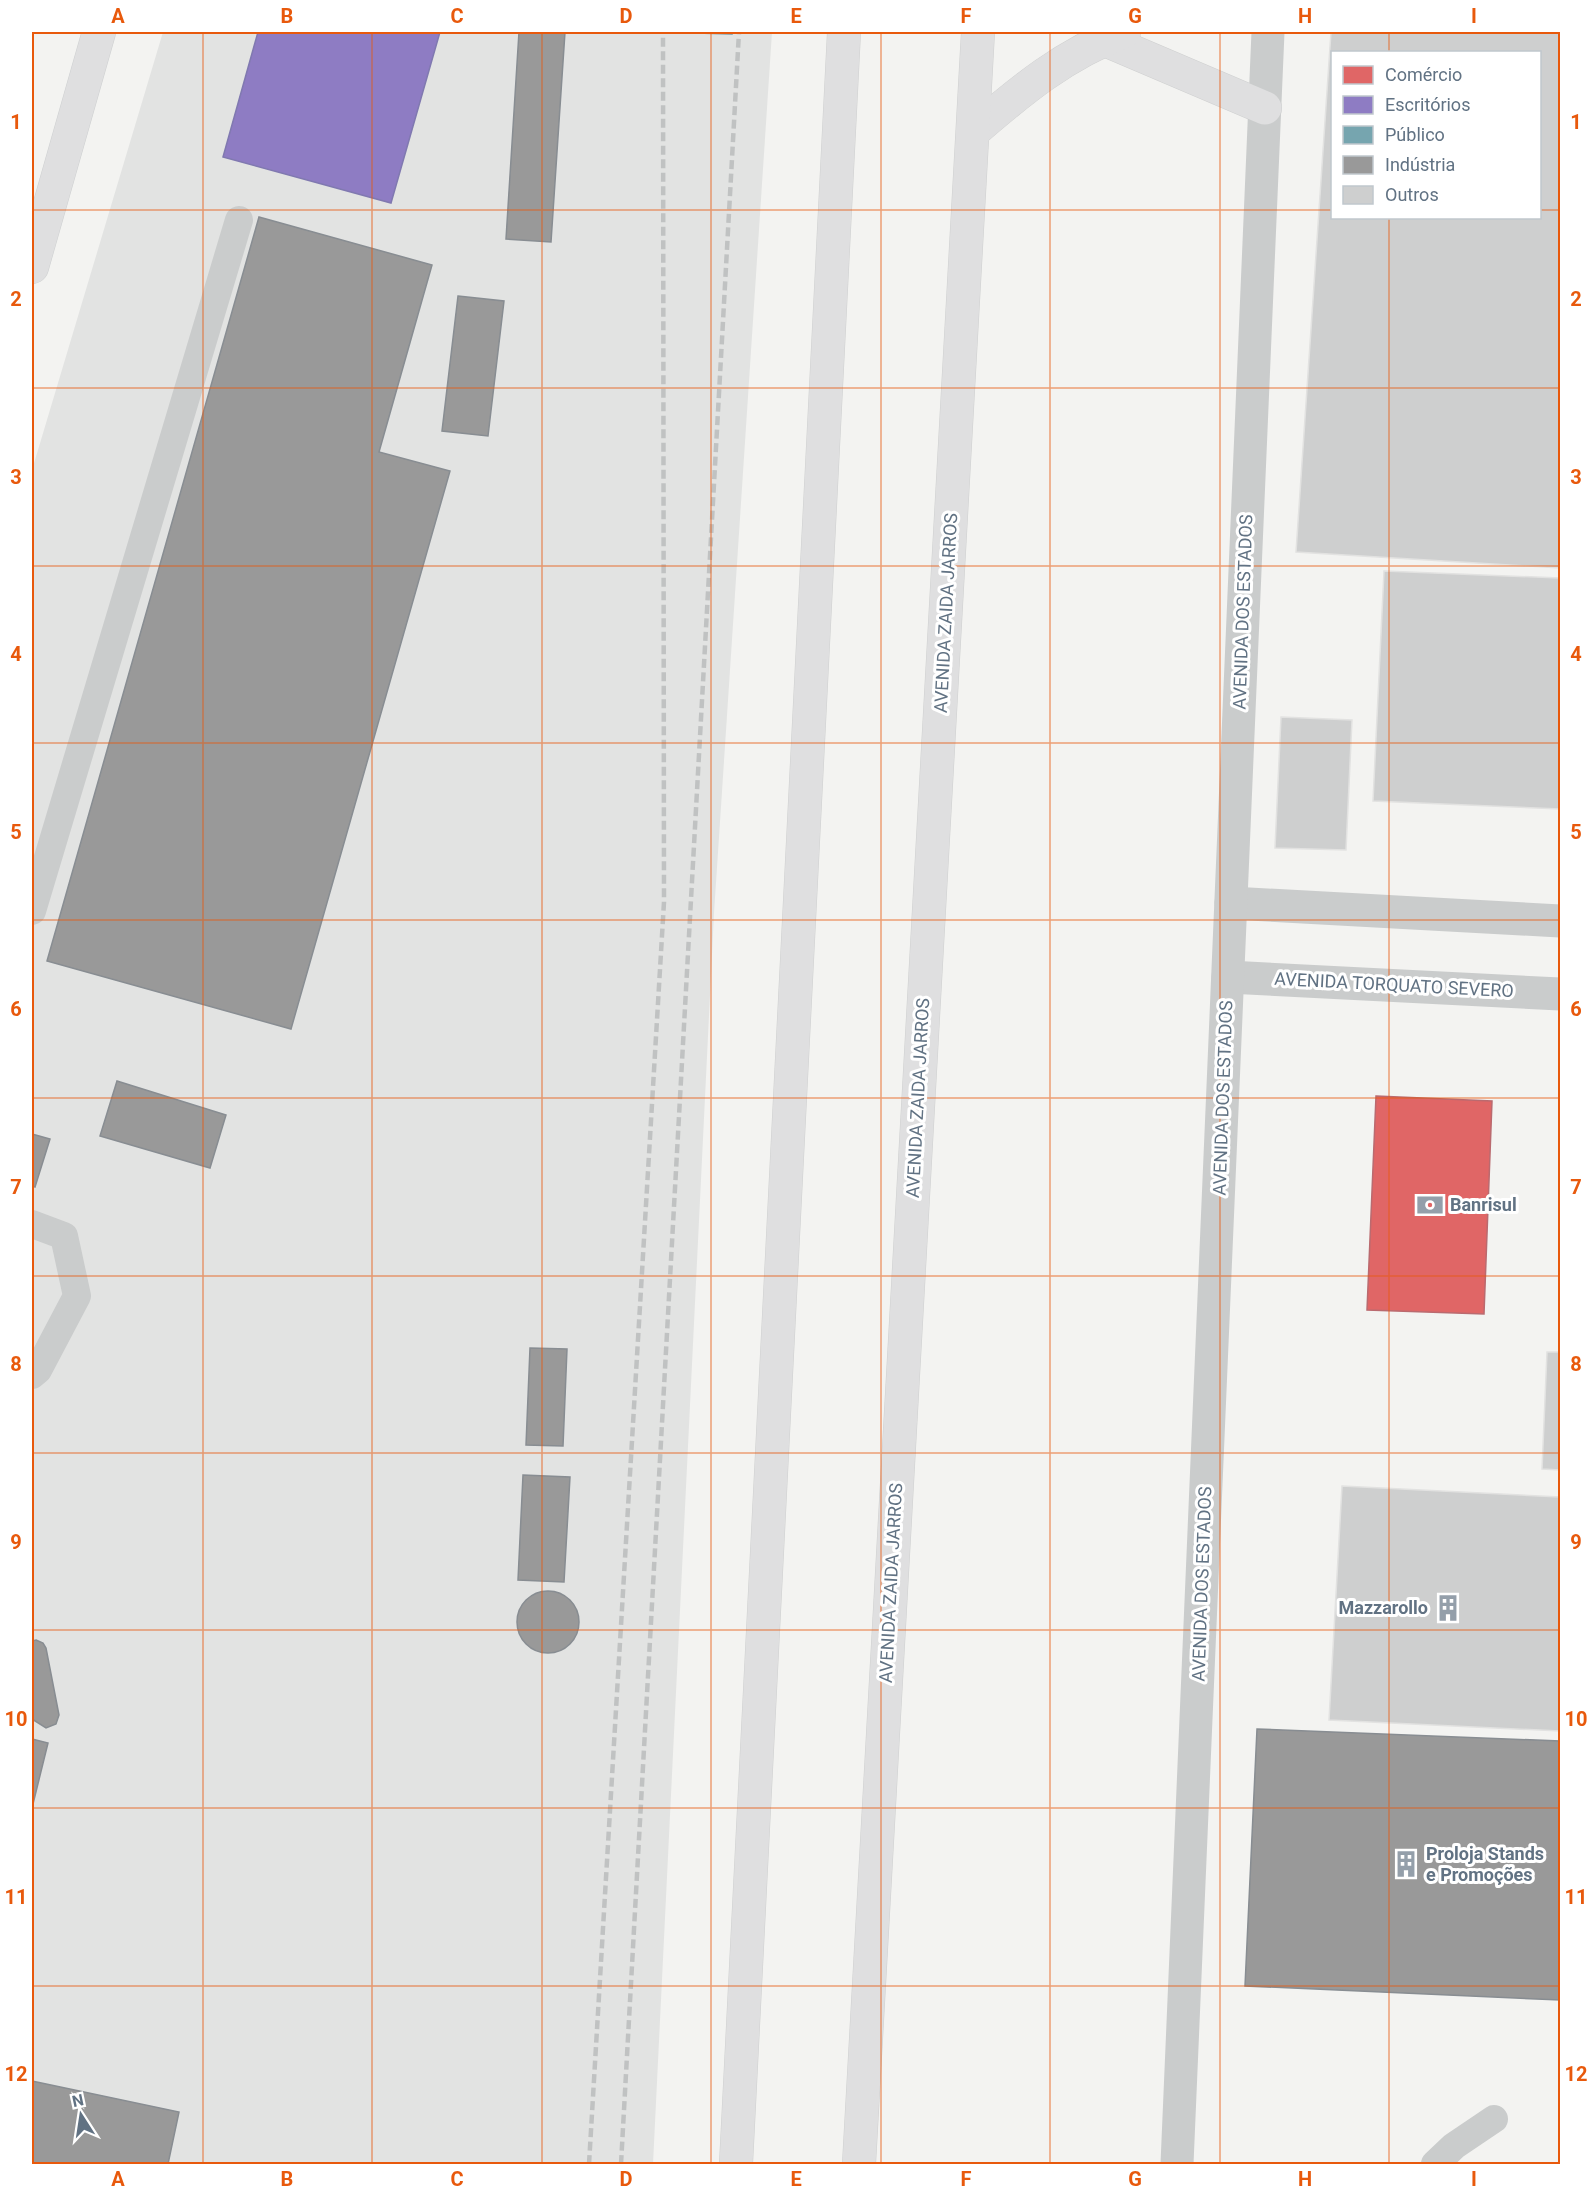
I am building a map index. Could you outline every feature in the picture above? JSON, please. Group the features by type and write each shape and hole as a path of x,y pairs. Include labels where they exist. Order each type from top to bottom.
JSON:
{"main road":[{"path":"32,267 99,32"},
{"path":"736,2164 844,32"},
{"name":"AVENIDA ZAIDA JARROS","path":"859,2164 978,32"},
{"path":"974,130 1018,93 1055,67 1113,35 1265,108"}],"street":[{"name":"AVENIDA DOS ESTADOS","path":"1177,2164 1268,32"},
{"path":"1231,903 1560,921"},
{"name":"AVENIDA TORQUATO SEVERO","path":"1228,976 1560,994"}],"lane":[{"path":"32,911 239,220"},
{"path":"32,1224 64,1236 77,1296 34,1366"},
{"path":"1435,2164 1454,2146 1494,2119"}],"shaded area":[{"path":"163,32 772,32 714,913 653,2164 32,2164 32,470"}],"building: Comércio":[{"name":"Banrisul","path":"1376,1096 1492,1101 1484,1314 1367,1310"}],"building: Escritórios":[{"path":"258,32 440,32 391,203 223,157"}],"building: Público":[{"path":"656,32 732,32 732,34"}],"building: Indústria":[{"path":"519,32 565,32 551,242 506,239"},
{"path":"259,217 432,265 379,452 450,471 291,1029 47,961"},
{"path":"458,296 504,301 488,436 442,431"},
{"path":"117,1081 226,1115 210,1168 100,1136"},
{"path":"32,1134 50,1139 35,1187 32,1186"},
{"path":"530,1348 567,1349 563,1446 526,1445"},
{"path":"523,1475 570,1477 564,1582 518,1580"},
{"path":"542,1591 554,1591 570,1600 577,1610 579,1622 577,1634 570,1644 554,1653 542,1653 531,1648 522,1639 517,1628 517,1616 522,1605 531,1596"},
{"path":"32,1641 43,1643 46,1648 59,1715 56,1724 46,1728 32,1719"},
{"name":"Proloja Stands e Promoções","path":"1257,1729 1560,1741 1560,2000 1245,1986"},
{"path":"32,1739 48,1743 32,1808"},
{"path":"32,2081 179,2112 168,2164 32,2164"}],"building: Outros":[{"path":"1331,32 1560,32 1560,568 1296,552"},
{"path":"1384,571 1560,578 1560,809 1373,801"},
{"path":"1281,717 1352,720 1346,850 1275,848"},
{"path":"1547,1352 1560,1352 1560,1470 1542,1469"},
{"name":"Mazzarollo","path":"1342,1486 1560,1497 1560,1731 1329,1720"}],"railway":[{"path":"589,2164 664,902 663,32"},
{"path":"621,2164 739,32"}],"place":[{"name":"Banrisul","path":"1430,1205"},
{"name":"Mazzarollo","path":"1448,1608"},
{"name":"Proloja Stands e Promoções","path":"1406,1864"}]}
